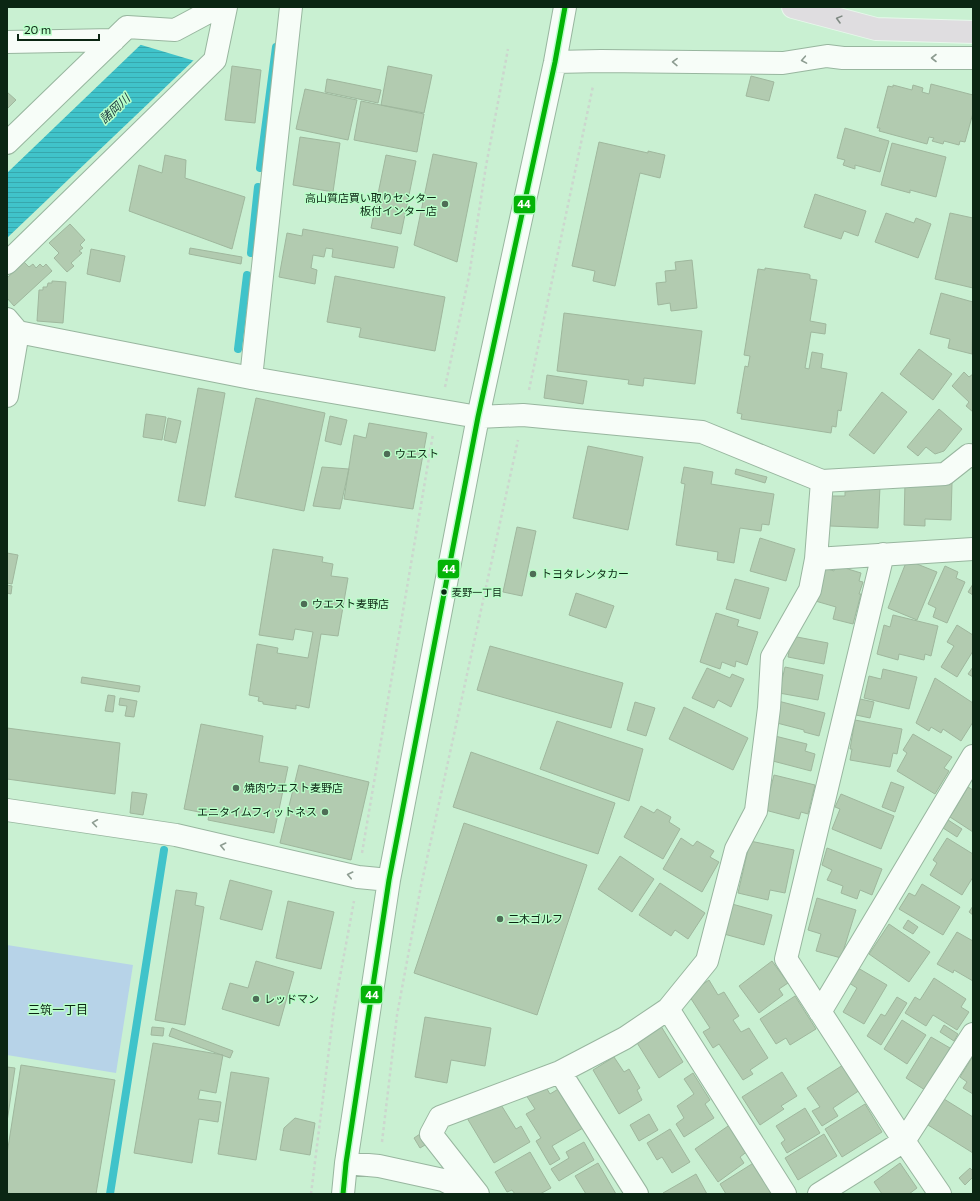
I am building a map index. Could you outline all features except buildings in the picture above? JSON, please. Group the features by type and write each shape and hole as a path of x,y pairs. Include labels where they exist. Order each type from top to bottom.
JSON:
{"highway":[{"path":"793,7 876,29 973,32"}],"street":[{"path":"7,143 127,27 175,30 218,7"},
{"path":"7,263 215,60 226,7"},
{"path":"251,378 291,7"},
{"path":"343,1194 346,1163 389,880 478,417 555,62 565,7"},
{"path":"7,42 114,40"},
{"path":"555,62 601,61 783,63 827,56 843,58 973,58"},
{"path":"7,396 12,326 251,378 437,411 478,417 523,415 702,432 822,480 945,474 972,454"},
{"path":"478,1194 431,1134 440,1117 560,1072 625,1038 668,1009 707,961 736,849 756,811 769,708 772,657 810,590 816,559 822,480"},
{"path":"816,559 973,549"},
{"path":"883,554 786,959 904,1142 940,1194"},
{"path":"820,1012 973,756"},
{"path":"7,810 176,835 358,877 389,880"},
{"path":"668,1009 785,1194"},
{"path":"819,1194 904,1142 973,1034"},
{"path":"560,1072 636,1194"},
{"path":"346,1163 379,1166 443,1180 471,1194"}],"path":[{"path":"311,1194 334,1009 358,877 437,411 443,397 469,276 486,166 508,49"},
{"path":"379,1166 396,1015 421,886 595,79 601,61"}],"shaded area":[{"path":"7,945 133,965 116,1073 7,1055"}],"water":[{"name":"諸岡川","path":"180,7 195,59 7,238 7,173"}],"pier":[{"path":"177,7 255,7 195,61 138,44"}],"waterway":[{"path":"260,168 276,47"},
{"path":"251,253 258,187"},
{"path":"238,349 247,275"},
{"path":"110,1194 164,850"}],"transit line":[{"name":"44","path":"343,1194 346,1163 389,880 478,417 555,62 565,7"}],"place":[{"name":"高山質店買い取りセンター 板付インター店","path":"445,204"},
{"name":"ウエスト","path":"387,454"},
{"name":"トヨタレンタカー","path":"533,574"},
{"name":"麦野一丁目","path":"444,592"},
{"name":"ウエスト麦野店","path":"304,604"},
{"name":"焼肉ウエスト麦野店","path":"236,788"},
{"name":"エニタイムフィットネス","path":"325,812"},
{"name":"二木ゴルフ","path":"500,919"},
{"name":"レッドマン","path":"256,999"}],"district":[{"name":"三筑一丁目","path":"58,1010"}]}
